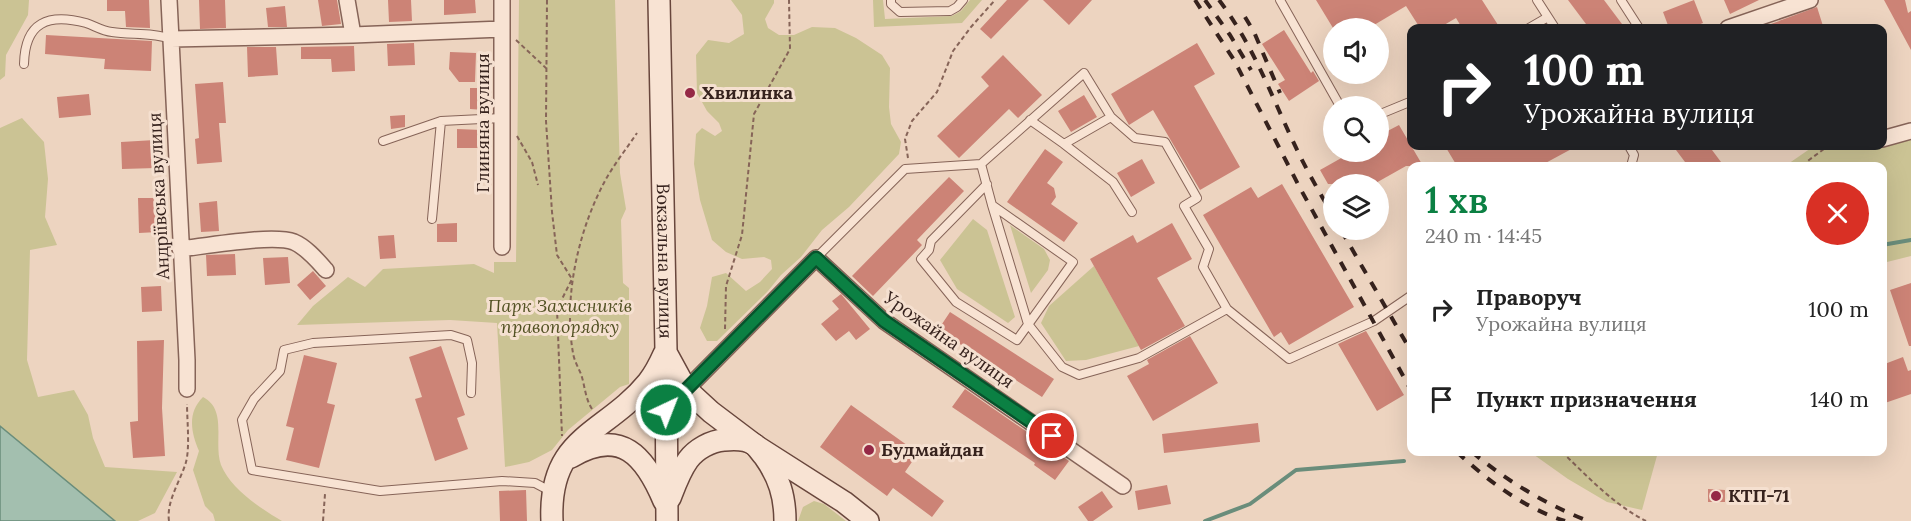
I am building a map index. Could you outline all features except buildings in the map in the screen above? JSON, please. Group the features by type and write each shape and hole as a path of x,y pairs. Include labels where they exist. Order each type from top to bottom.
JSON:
{"main road":[{"name":"Вокзальна вулиця","path":"659,0 667,514"},
{"path":"666,350 686,389 711,412 756,446 844,502 868,521"},
{"path":"552,521 553,493 562,466 572,448 648,382 666,350"},
{"path":"667,514 674,487 689,458 703,447 716,441 732,439 756,446 772,467 783,494 785,518"},
{"path":"562,466 571,457 600,445 619,446 632,451 651,471 667,514"},
{"path":"785,518 795,500 803,494 814,491 827,493 844,502"}],"street":[{"name":"Андріївська вулиця","path":"169,0 187,389"},
{"path":"347,0 353,35"},
{"name":"Глиняна вулиця","path":"502,0 502,247"},
{"path":"1740,24 1810,0"},
{"path":"171,39 502,29"},
{"path":"1887,138 1911,131"},
{"path":"180,249 279,239 296,243 326,270"},
{"path":"666,410 816,258"},
{"name":"Урожайна вулиця","path":"816,258 884,321 1123,486"}],"lane":[{"path":"891,0 891,4 900,12 950,11 957,8 963,0"},
{"path":"1280,0 1334,96"},
{"path":"1537,0 1552,24"},
{"path":"1621,0 1636,24"},
{"path":"1536,24 1548,17"},
{"path":"24,64 24,47 33,31 42,22 53,19 87,23 102,31 129,35 161,35 171,39"},
{"path":"816,258 905,169 981,165 1083,73 1111,117 1135,138 1165,142 1197,198 1184,206 1209,249 1203,267 1227,309 1289,359 1374,321 1407,298"},
{"path":"1389,110 1407,103"},
{"path":"1064,144 1111,117"},
{"path":"383,141 441,121 502,118"},
{"path":"1030,120 1113,182 1132,212"},
{"path":"432,219 441,121"},
{"path":"981,165 1028,324 1062,367 1079,375 1139,358 1227,309"},
{"path":"987,184 931,241 929,250 921,259 956,302 1017,340 1073,262 992,205"},
{"path":"471,393 472,363 467,340 451,334 313,343 284,350 280,372 254,399 242,420 252,470 380,491 502,481 535,483 553,493"}],"path":[{"path":"547,0 546,121 552,212 557,255 572,279"},
{"path":"724,350 726,286 742,235 754,114 790,49 789,0"},
{"path":"905,169 908,158 905,139 912,121 937,92 953,51 994,0"},
{"path":"502,29 548,69"},
{"path":"502,118 522,141 532,162 538,185"},
{"path":"597,416 587,401 573,354 570,304 572,279 588,217 607,177 637,133"},
{"path":"1807,162 1823,150"},
{"path":"561,435 557,309 572,279"},
{"path":"170,521 168,516 187,460 187,389"},
{"path":"1566,456 1594,482 1636,516 1646,521"},
{"path":"323,521 327,482"}],"green space":[{"path":"0,0 29,0 28,15 6,55 5,76 0,80"},
{"name":"Парк Захисників правопорядку","path":"519,0 615,0 620,173 626,209 621,220 623,283 629,288 629,384 620,387 568,430 552,450 529,462 505,467 497,323 450,320 297,325 313,306 348,277 365,287 383,269 474,264 494,273 494,262 516,262"},
{"path":"731,0 774,0 765,19 768,28 779,35 794,35 812,27 835,28 882,55 890,68 891,124 901,142 899,154 849,207 822,230 801,257 781,275 768,291 717,341 707,341 700,328 712,277 726,273 746,291 760,282 772,269 771,260 764,257 742,259 726,252 712,240 700,200 694,164 696,134 702,128 715,136 722,131 719,123 707,111 697,93 696,55 708,40 729,43 744,34 742,15"},
{"path":"873,0 883,0 885,19 952,16 961,11 970,0 982,0 962,23 874,27"},
{"path":"22,118 44,142 48,179 45,217 57,245 30,250 27,360 38,397 74,390 88,415 93,438 105,467 177,472 155,513 138,521 115,521 0,426 0,128"},
{"path":"1911,134 1911,256 1887,262 1887,162 1791,162 1808,150 1887,150 1887,143"},
{"path":"973,219 987,230 1015,317 1008,323 957,289 940,260"},
{"path":"1010,225 1044,249 1050,260 1048,270 1031,293"},
{"path":"1094,266 1139,346 1086,360 1066,361 1041,323 1049,306"},
{"path":"203,397 211,403 218,418 219,456 226,474 247,497 282,521 215,521 213,514 205,506 193,470 199,451 192,423 195,410"},
{"path":"1536,456 1657,456 1642,510 1607,502"},
{"path":"814,501 824,504 846,521 798,521 803,507"}],"shaded area":[{"path":"0,426 115,521 0,521"}],"waterway":[{"path":"1887,244 1911,240"},
{"path":"1205,521 1250,504 1296,470 1404,461"}],"railway":[{"path":"1195,0 1234,60 1300,188 1407,383"},
{"path":"1205,0 1251,70"},
{"path":"1219,0 1254,56 1300,156 1323,198"},
{"path":"1245,17 1254,32 1280,93"},
{"path":"1347,240 1407,344"},
{"path":"1462,456 1481,473 1521,501 1565,521"},
{"path":"1477,456 1527,491 1588,521"}],"place":[{"name":"Хвилинка","path":"690,93"},
{"name":"Будмайдан","path":"869,450"},
{"name":"КТП-71","path":"1716,496"}],"route":[{"path":"666,410 816,258 884,321 1052,436"}]}
